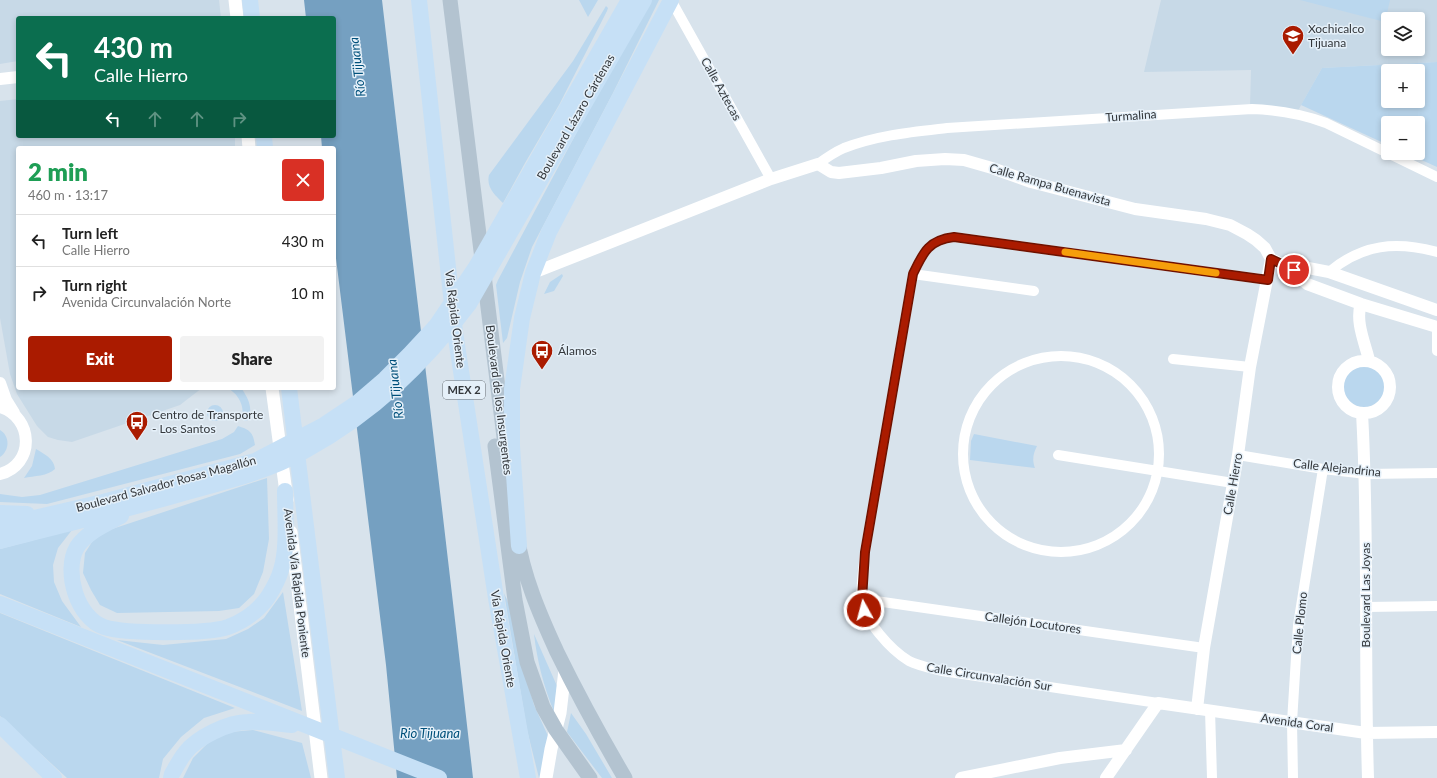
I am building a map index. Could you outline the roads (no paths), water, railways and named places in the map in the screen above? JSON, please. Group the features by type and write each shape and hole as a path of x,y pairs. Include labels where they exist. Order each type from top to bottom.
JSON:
{"highway":[{"path":"250,0 252,16"},
{"name":"Vía Rápida Oriente","path":"419,0 456,332 496,598 528,778"},
{"name":"Boulevard Lázaro Cárdenas","path":"510,207 582,85 629,0"},
{"name":"Boulevard Lázaro Cárdenas","path":"508,235 644,0"},
{"path":"519,546 512,446 512,389 522,318 533,273 549,232 671,0"},
{"name":"Boulevard Salvador Rosas Magallón","path":"0,526 51,515 184,481 256,466 324,425 356,403 385,379 436,326 476,267 510,207"},
{"name":"Boulevard Salvador Rosas Magallón","path":"0,541 141,505 305,451 362,414 392,390 417,367 446,335 469,304 508,235"},
{"name":"Avenida Vía Rápida Poniente","path":"289,390 337,778"},
{"path":"141,505 88,535 77,548 72,562 71,576 80,605 89,617 104,627 128,631 193,632 226,628 242,621 257,610 268,597 282,570 285,546 286,491"},
{"path":"0,513 51,515"},
{"path":"0,604 439,778"},
{"path":"171,778 186,752 198,741 214,732 233,725 248,722 310,727"},
{"path":"0,725 54,778"}],"main road":[{"path":"235,0 237,16"},
{"name":"Boulevard de los Insurgentes","path":"439,0 519,628 529,669 543,707 556,730 590,778"},
{"name":"Boulevard de los Insurgentes","path":"450,0 503,436 519,546 527,580 542,620 592,721 625,778"},
{"name":"Avenida Vía Rápida Poniente","path":"272,390 321,778"},
{"path":"546,778 551,749 560,713 566,670"}],"street":[{"name":"Calle Aztecas","path":"671,0 771,179"},
{"path":"0,78 16,77"},
{"name":"Turmalina","path":"818,164 844,148 883,136 906,132 947,128 1258,110 1277,111 1326,123 1437,177"},
{"name":"Calle Rampa Buenavista","path":"818,164 831,172 840,173 882,168 916,161 945,159 964,160 1031,182 1135,209 1206,219 1230,225 1256,240 1265,248 1271,259"},
{"path":"533,273 771,179 818,164"},
{"name":"Calle Circunvalación Sur","path":"1158,703 942,671 926,667 909,661 887,643 864,610 862,599 865,552 913,274 923,254 929,246 936,241 954,237 1268,280"},
{"path":"1329,272 1349,259 1382,246 1411,246 1437,252"},
{"path":"1271,259 1294,270 1300,279 1307,284 1361,304 1437,327 1437,351"},
{"name":"Calle Hierro","path":"1197,708 1204,648 1238,455 1250,367 1271,259"},
{"path":"1294,270 1304,268 1329,272 1437,310"},
{"path":"913,274 1034,292"},
{"path":"1361,304 1359,309 1360,324 1369,360"},
{"path":"1057,354 1091,359 1121,375 1144,401 1158,433 1159,471 1150,497 1133,522 1108,541 1078,551 1047,552 1017,543 992,525 977,506 973,500 963,470 962,439 973,406 994,379 1023,361 1057,354"},
{"path":"1173,359 1250,367"},
{"path":"1369,360 1377,363 1386,371 1390,379 1391,388 1389,397 1384,404 1371,412 1362,413 1352,410 1344,404 1338,390 1339,379 1347,366 1356,361 1369,360"},
{"path":"0,383 6,400 24,429 26,440 25,451 20,461 12,468 0,474"},
{"path":"0,407 14,414"},
{"name":"Boulevard Las Joyas","path":"1362,413 1366,474 1366,733 1368,778"},
{"path":"1058,455 1233,483"},
{"name":"Calle Alejandrina","path":"1238,455 1323,469 1366,474 1437,473"},
{"name":"Calle Plomo","path":"1293,778 1292,722 1298,626 1323,469"},
{"name":"Callejón Locutores","path":"862,599 1204,648"},
{"path":"1366,607 1437,606"},
{"path":"1106,778 1158,703"},
{"name":"Avenida Coral","path":"1158,703 1366,733 1437,732"},
{"path":"1210,710 1212,778"},
{"path":"961,778 1060,758 1126,750"}],"water":[{"name":"Rio Tijuana","path":"304,0 382,0 473,778 397,778 386,665 336,258 336,146 322,146 321,138 336,138 336,16 306,16"}],"place":[{"name":"Xochicalco Tijuana","path":"1293,56"},
{"name":"Álamos","path":"542,370"},
{"name":"Centro de Transporte - Los Santos","path":"137,442"}],"water label":[{"name":"Río Tijuana","path":"357,67"},
{"name":"Río Tijuana","path":"395,389"}]}
